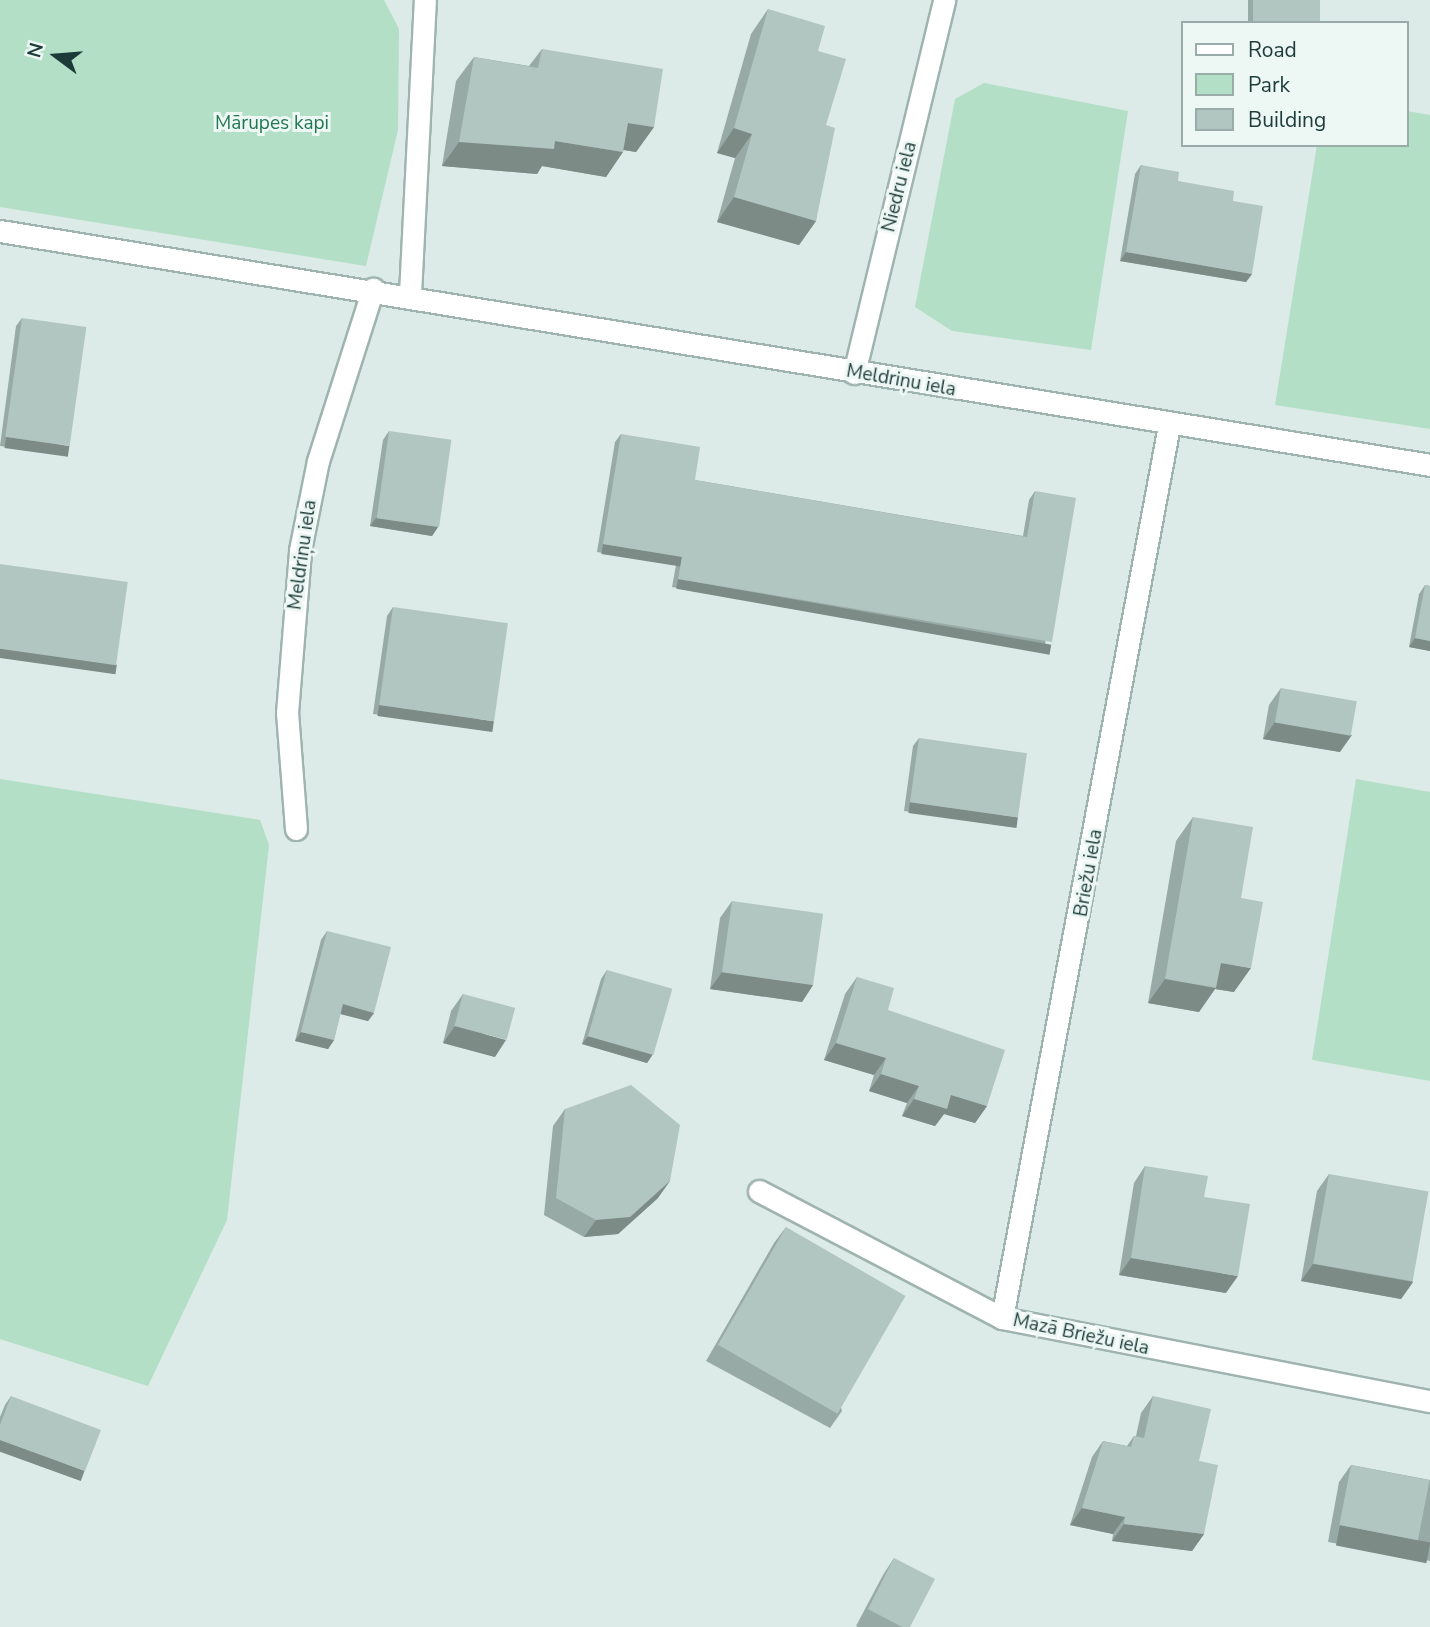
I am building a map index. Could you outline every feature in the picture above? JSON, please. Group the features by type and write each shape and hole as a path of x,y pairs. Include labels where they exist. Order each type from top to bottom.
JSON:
{"street":[{"path":"410,294 425,0"},
{"name":"Niedru iela","path":"854,373 944,0"},
{"name":"Meldriņu iela","path":"0,230 410,294 1169,426 1356,448 1430,465"},
{"name":"Meldriņu iela","path":"296,829 288,713 300,550 318,461 373,289"},
{"name":"Briežu iela","path":"1002,1318 1169,426"},
{"name":"Mazā Briežu iela","path":"759,1191 1002,1318 1430,1401"}],"green space":[{"name":"Mārupes kapi","path":"0,0 384,0 399,29 398,130 366,266 0,207"},
{"path":"984,83 1128,111 1091,350 952,331 915,307 955,99"},
{"path":"1409,111 1430,115 1430,429 1275,405 1317,147 1409,147"},
{"path":"0,779 260,820 269,845 227,1220 148,1386 0,1339"},
{"path":"1356,779 1430,792 1430,1081 1312,1060"}],"building":[{"path":"1253,0 1320,0 1320,21 1253,21"},
{"path":"768,9 825,26 818,51 846,59 826,125 835,128 816,221 734,197 752,134 734,128"},
{"path":"542,49 663,69 654,127 628,123 623,152 555,141 554,149 459,142 474,57 538,68"},
{"path":"1141,165 1179,172 1178,181 1234,191 1233,201 1263,206 1252,274 1126,252"},
{"path":"22,318 86,327 70,446 5,437"},
{"path":"389,431 451,440 439,527 377,518"},
{"path":"621,434 700,447 695,480 1027,537 1035,491 1076,498 1052,642 678,579 682,557 603,544"},
{"path":"0,564 128,582 116,665 0,649"},
{"path":"1425,585 1430,586 1430,641 1415,638"},
{"path":"393,607 508,623 494,721 379,705"},
{"path":"1281,688 1357,701 1351,736 1275,722"},
{"path":"919,738 1027,753 1018,818 910,802"},
{"path":"1193,817 1253,827 1241,898 1263,902 1251,968 1221,963 1216,988 1165,979"},
{"path":"732,901 823,914 813,985 722,972"},
{"path":"327,931 391,947 374,1013 343,1004 334,1040 301,1032"},
{"path":"607,970 672,989 653,1055 588,1036"},
{"path":"857,977 894,988 888,1010 1005,1050 987,1106 951,1095 947,1109 914,1099 919,1086 881,1074 886,1058 836,1043"},
{"path":"463,994 515,1008 507,1040 454,1026"},
{"path":"631,1085 680,1125 670,1181 630,1217 596,1220 556,1198 565,1109"},
{"path":"1145,1166 1208,1176 1204,1197 1250,1204 1238,1276 1131,1258"},
{"path":"1329,1174 1428,1192 1413,1281 1313,1264"},
{"path":"786,1227 906,1296 838,1414 718,1345"},
{"path":"11,1396 101,1430 85,1471 0,1440 0,1425"},
{"path":"1153,1396 1211,1409 1199,1461 1218,1465 1204,1534 1124,1524 1125,1517 1082,1508 1103,1441 1131,1447 1134,1436 1144,1438"},
{"path":"1351,1465 1430,1480 1418,1540 1339,1525"},
{"path":"894,1558 935,1579 910,1627 902,1627 868,1609"}]}
